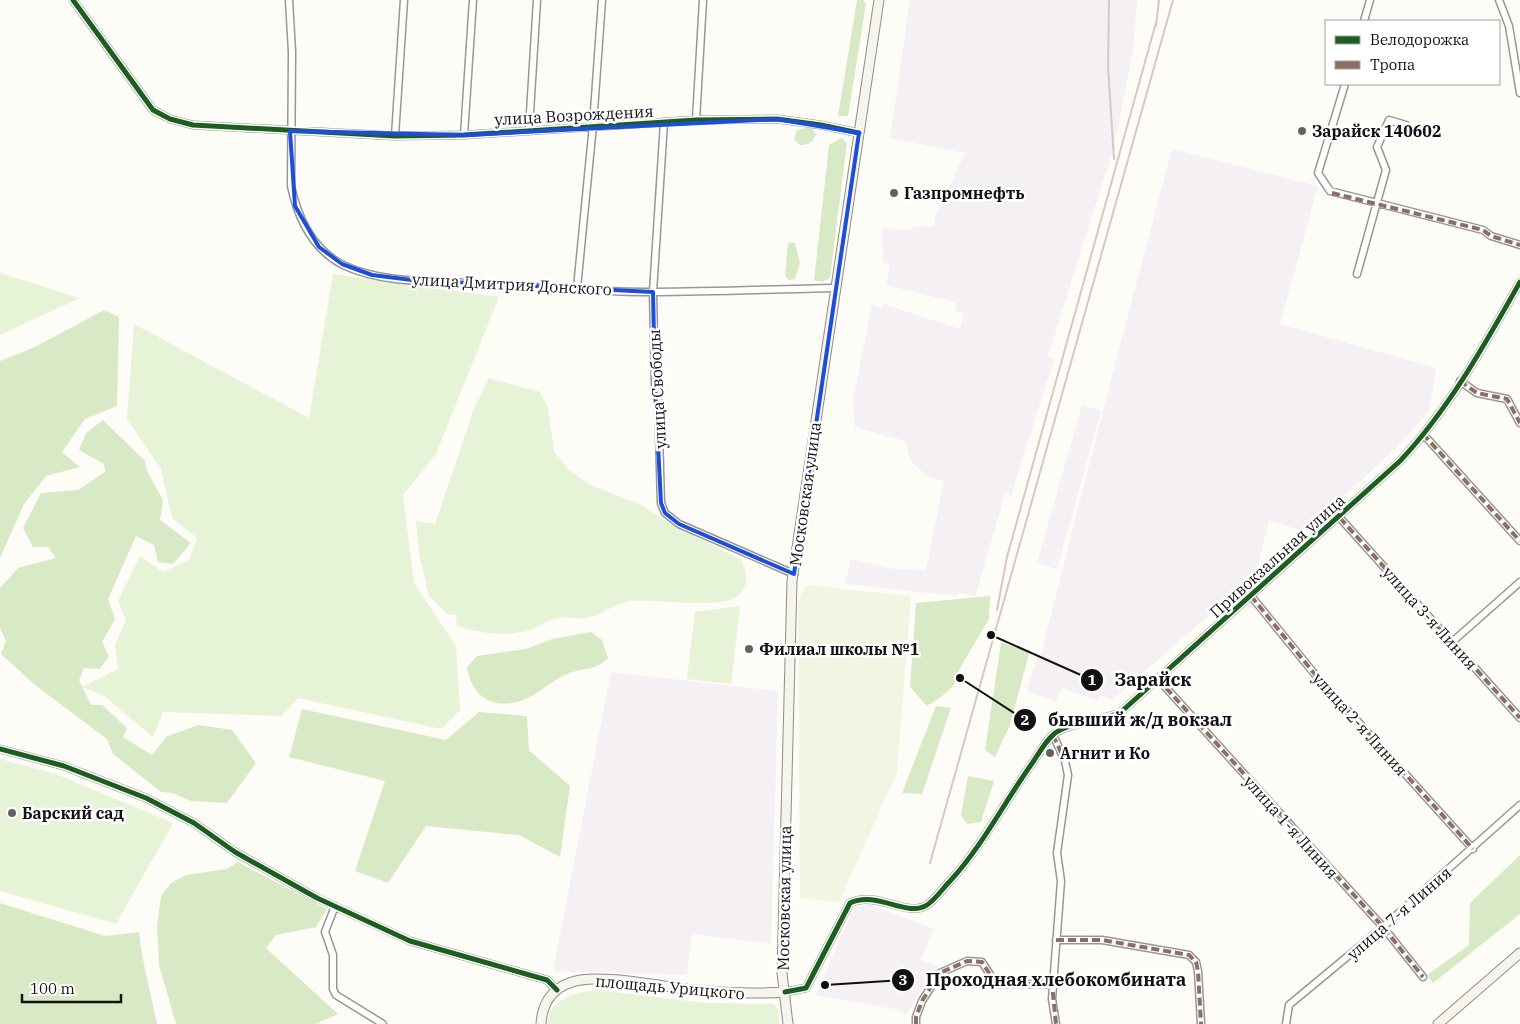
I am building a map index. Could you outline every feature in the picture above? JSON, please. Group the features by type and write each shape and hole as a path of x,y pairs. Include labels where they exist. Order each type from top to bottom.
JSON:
{"main road":[{"name":"Московская улица","path":"788,1024 782,973 794,574 879,0"},
{"path":"1438,1024 1520,953"},
{"name":"площадь Урицкого","path":"557,990 568,982 608,980 726,993 785,992"},
{"path":"541,1024 542,1008 548,998 557,990"}],"street":[{"name":"улица Возрождения","path":"73,0 143,97 162,116 193,124 395,136 464,135 529,129 696,120 777,119 821,124 859,133"},
{"name":"улица Дмитрия Донского","path":"289,0 292,52 291,186 295,206 303,224 319,247 342,264 372,275 412,280 653,292 836,288"},
{"path":"395,136 404,0"},
{"path":"464,135 473,0"},
{"path":"529,129 537,0"},
{"path":"577,288 593,125 602,0"},
{"path":"696,120 703,0"},
{"path":"1364,20 1370,0"},
{"path":"1499,0 1509,26 1520,93"},
{"path":"1345,85 1318,173 1332,193 1483,230 1492,236 1520,245"},
{"path":"1357,274 1386,170 1377,147 1389,120 1406,125"},
{"name":"улица Свободы","path":"664,122 653,292 661,504 665,513 679,524 794,574"},
{"name":"Привокзальная улица","path":"1053,734 1065,728 1114,715 1158,679 1340,518 1400,461 1423,434 1481,351 1520,282"},
{"path":"1460,380 1477,393 1507,398 1520,423"},
{"path":"1423,434 1520,541"},
{"name":"улица 3-я Линия","path":"1340,518 1520,718"},
{"path":"1452,642 1520,582"},
{"name":"улица 2-я Линия","path":"1251,596 1313,672 1473,848"},
{"name":"улица 1-я Линия","path":"1158,679 1383,928 1423,977"},
{"path":"785,992 806,988 850,903 860,898 870,898 907,908 920,907 926,905 936,896 967,862 1008,798 1053,734 1066,761 1068,775 1057,853 1060,881 1052,984 1056,1024"},
{"path":"0,749 64,766 146,798 194,823 235,852 335,906 410,941 547,980 557,990"},
{"name":"улица 7-я Линия","path":"1286,1024 1289,1005 1383,928 1520,805"},
{"path":"335,906 325,932 331,946 334,967 333,989 336,995 383,1024"},
{"path":"1056,940 1102,940 1189,955 1196,962 1198,971 1201,1024"},
{"path":"916,1024 916,1017 922,1001 940,973 967,961 982,962 996,984 1052,984"}],"highlighted area":[{"path":"777,119 859,133 794,574 679,524 665,513 661,503 653,292 412,280 372,275 342,264 319,247 295,206 290,131 464,135"}],"shaded area":[{"path":"910,0 1137,0 1133,50 1115,143 1048,356 1054,359 1011,496 1005,494 975,597 959,592 957,596 845,584 851,559 894,569 926,570 944,481 927,476 911,461 905,441 855,427 853,400 872,305 882,308 883,304 960,329 964,314 955,311 957,303 886,285 890,264 883,263 882,228 909,230 916,226 934,227 936,215 965,153 890,138"},
{"path":"1172,149 1318,186 1280,324 1436,368 1429,411 1397,447 1305,532 1269,520 1256,574 1112,700 1100,695 1098,701 1062,688 1056,701 1026,692 1037,657 1040,658"},
{"path":"1082,405 1101,411 1057,569 1037,563"},
{"path":"611,672 778,691 771,944 692,934 687,975 553,971"},
{"path":"868,904 934,929 921,960 939,967 925,981 907,1015 899,1010 816,995 853,909"}],"green space":[{"path":"857,0 863,0 866,4 848,116 838,116"},
{"path":"811,127 816,134 814,139 800,145 794,140 797,130"},
{"path":"841,138 847,143 830,278 822,282 814,280 829,145"},
{"path":"788,243 795,243 800,263 795,279 789,280 785,276"},
{"path":"0,273 80,298 0,335"},
{"path":"333,274 499,297 436,454 403,495 414,583 456,646 460,710 441,729 298,698 281,716 163,712 153,737 104,696 82,687 118,669 115,645 126,620 118,601 140,556 163,572 189,560 197,538 172,518 161,469 127,419 134,324 309,418"},
{"path":"104,310 119,317 117,406 85,419 62,452 80,467 46,476 24,504 0,558 0,361 35,347"},
{"path":"489,378 540,392 548,408 554,451 569,470 590,485 640,504 664,520 741,560 745,570 746,584 741,593 727,601 716,602 628,602 591,617 554,619 523,632 494,634 457,626 456,615 447,614 429,596 419,554 416,521 435,524 474,409"},
{"path":"103,420 145,461 147,471 163,500 160,520 191,543 173,564 158,562 154,545 136,536 108,599 115,619 102,642 109,656 100,669 84,668 79,680 91,705 102,705 127,728 123,737 152,755 167,736 199,725 232,730 256,763 227,803 191,801 172,793 161,792 113,754 107,739 35,685 1,654 6,641 0,628 0,588 18,568 56,558 48,547 33,547 23,528 41,493 78,490 105,472 104,464 79,450 86,433"},
{"path":"806,585 911,596 897,772 839,902 800,898 798,601"},
{"path":"990,596 989,619 960,668 954,685 927,706 910,687 916,603"},
{"path":"740,606 731,684 687,679 695,612"},
{"path":"591,632 602,640 608,658 598,666 565,675 530,697 519,701 498,703 481,695 470,679 467,667 477,656 526,649 552,639"},
{"path":"1001,643 1030,650 1010,725 995,757 985,750"},
{"path":"936,706 951,708 922,794 902,793"},
{"path":"302,709 446,740 479,712 527,716 529,750 570,786 560,857 519,835 426,826 388,883 355,871 385,781 289,757"},
{"path":"0,759 56,774 173,823 116,924 0,891"},
{"path":"968,776 994,781 981,822 967,824 961,815"},
{"path":"1520,855 1520,914 1433,983 1427,975 1469,945 1470,903"},
{"path":"238,862 327,909 316,927 276,935 266,948 338,1014 316,1024 176,1024 159,965 157,927 161,896 171,883 186,875 227,869"},
{"path":"0,903 105,936 139,932 144,967 157,1024 0,1024"},
{"path":"597,990 705,1003 773,1004 778,1008 779,1024 547,1024 553,1008 565,998"}],"railway":[{"path":"1109,0 1108,67 1114,159"},
{"path":"1156,26 1159,0"},
{"path":"930,863 1173,0"},
{"path":"997,610 1007,557 1157,19"}],"marked path":[{"path":"1332,193 1483,230 1491,236 1520,245"},
{"path":"1460,381 1477,393 1507,399 1520,423"},
{"path":"1423,434 1520,541"},
{"path":"1340,518 1520,718"},
{"path":"1251,596 1313,672 1473,849"},
{"path":"1158,679 1383,927 1423,977"},
{"path":"1053,735 1065,761"},
{"path":"1056,940 1102,940 1189,955 1196,962 1198,971 1201,1024"},
{"path":"916,1024 916,1017 922,1001 940,973 967,961 982,962 996,984 1052,984 1056,1024"}],"cycle path":[{"path":"73,0 153,110 170,119 193,125 395,136 464,135 696,120 777,119 859,133"},
{"path":"785,992 806,988 850,903 860,900 871,900 910,908 919,908 930,903 963,866 984,838 1042,748 1053,735 1066,728 1121,712 1400,461 1418,441 1450,398 1480,352 1520,282"},
{"path":"0,749 64,766 146,798 194,823 235,852 317,898 410,941 547,980 557,990"}],"place":[{"name":"Зарайск 140602","path":"1302,131"},
{"name":"Газпромнефть","path":"894,193"},
{"name":"Зарайск","path":"991,635"},
{"name":"Филиал школы №1","path":"749,649"},
{"name":"бывший ж/д вокзал","path":"960,678"},
{"name":"Агнит и Ко","path":"1050,753"},
{"name":"Барский сад","path":"12,813"},
{"name":"Проходная хлебокомбината","path":"825,985"}]}
